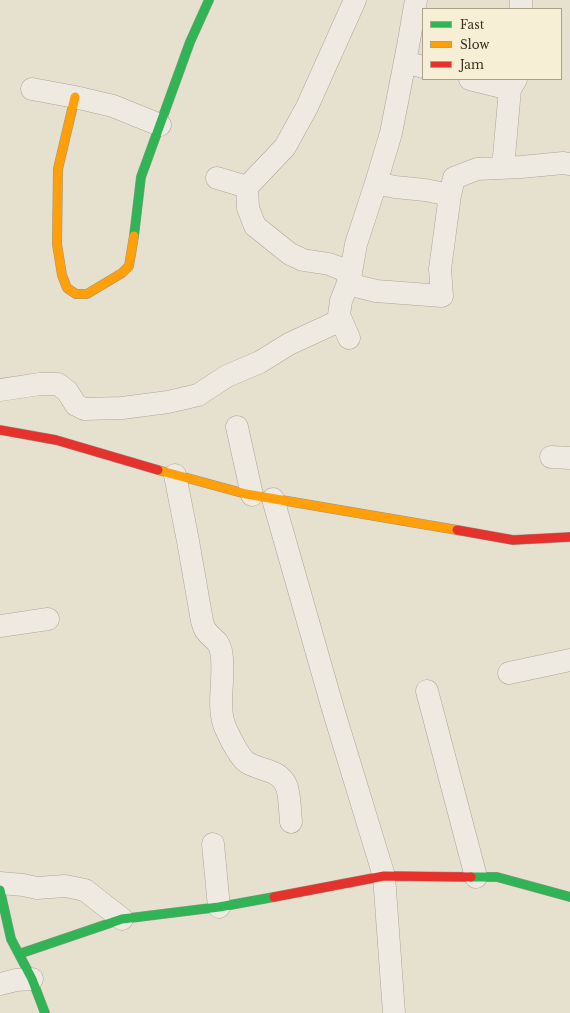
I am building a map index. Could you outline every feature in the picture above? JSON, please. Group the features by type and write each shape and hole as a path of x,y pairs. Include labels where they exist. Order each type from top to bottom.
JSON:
{"street":[{"path":"75,97 58,169 57,244 62,275 67,288 76,294 87,294 122,274 129,266 141,177 190,42 209,0"},
{"path":"355,0 307,106 284,147 247,187 248,208 255,226 290,254 303,260 328,264 342,269 349,281 376,291 442,296 440,269 450,195 454,178 477,169 570,164"},
{"path":"0,390 40,384 58,384 67,391 76,405 84,410 122,408 168,402 198,395 227,376 260,362 289,344 345,329 339,316 341,301 349,281 356,244 414,65 416,0"},
{"path":"479,80 513,84 503,168"},
{"path":"32,90 75,97 113,106 160,125"},
{"path":"217,178 247,187"},
{"path":"376,182 395,187 425,190 450,195"},
{"path":"237,427 333,709 384,876 394,1013"},
{"path":"0,430 56,440 175,475 262,497 513,540 570,537"},
{"path":"175,475 190,548 202,621 207,632 216,639 221,651 223,672 222,710 225,726 247,763 270,770 282,778 287,786 291,822"},
{"path":"0,626 48,619"},
{"path":"509,673 570,660"},
{"path":"427,691 476,877"},
{"path":"213,844 219,907"},
{"path":"19,954 122,919 219,907 384,876 497,877 570,897"},
{"path":"0,883 37,888 65,886 85,890 122,919"},
{"path":"0,890 3,915 11,940 32,978 45,1013"},
{"path":"0,984 32,978"}],"traffic: fast":[{"path":"134,236 141,177 190,42 209,0"},
{"path":"471,877 497,877 570,897"},
{"path":"0,890 11,939 32,979 45,1013"},
{"path":"19,954 122,919 219,907 274,897"}],"traffic: slow":[{"path":"75,97 58,169 57,244 62,275 67,288 76,294 87,294 122,273 129,266 134,236"},
{"path":"158,470 246,494 457,530"}],"traffic: jam":[{"path":"0,430 56,440 158,470"},
{"path":"457,530 513,540 570,537"},
{"path":"274,897 384,876 471,877"}]}
